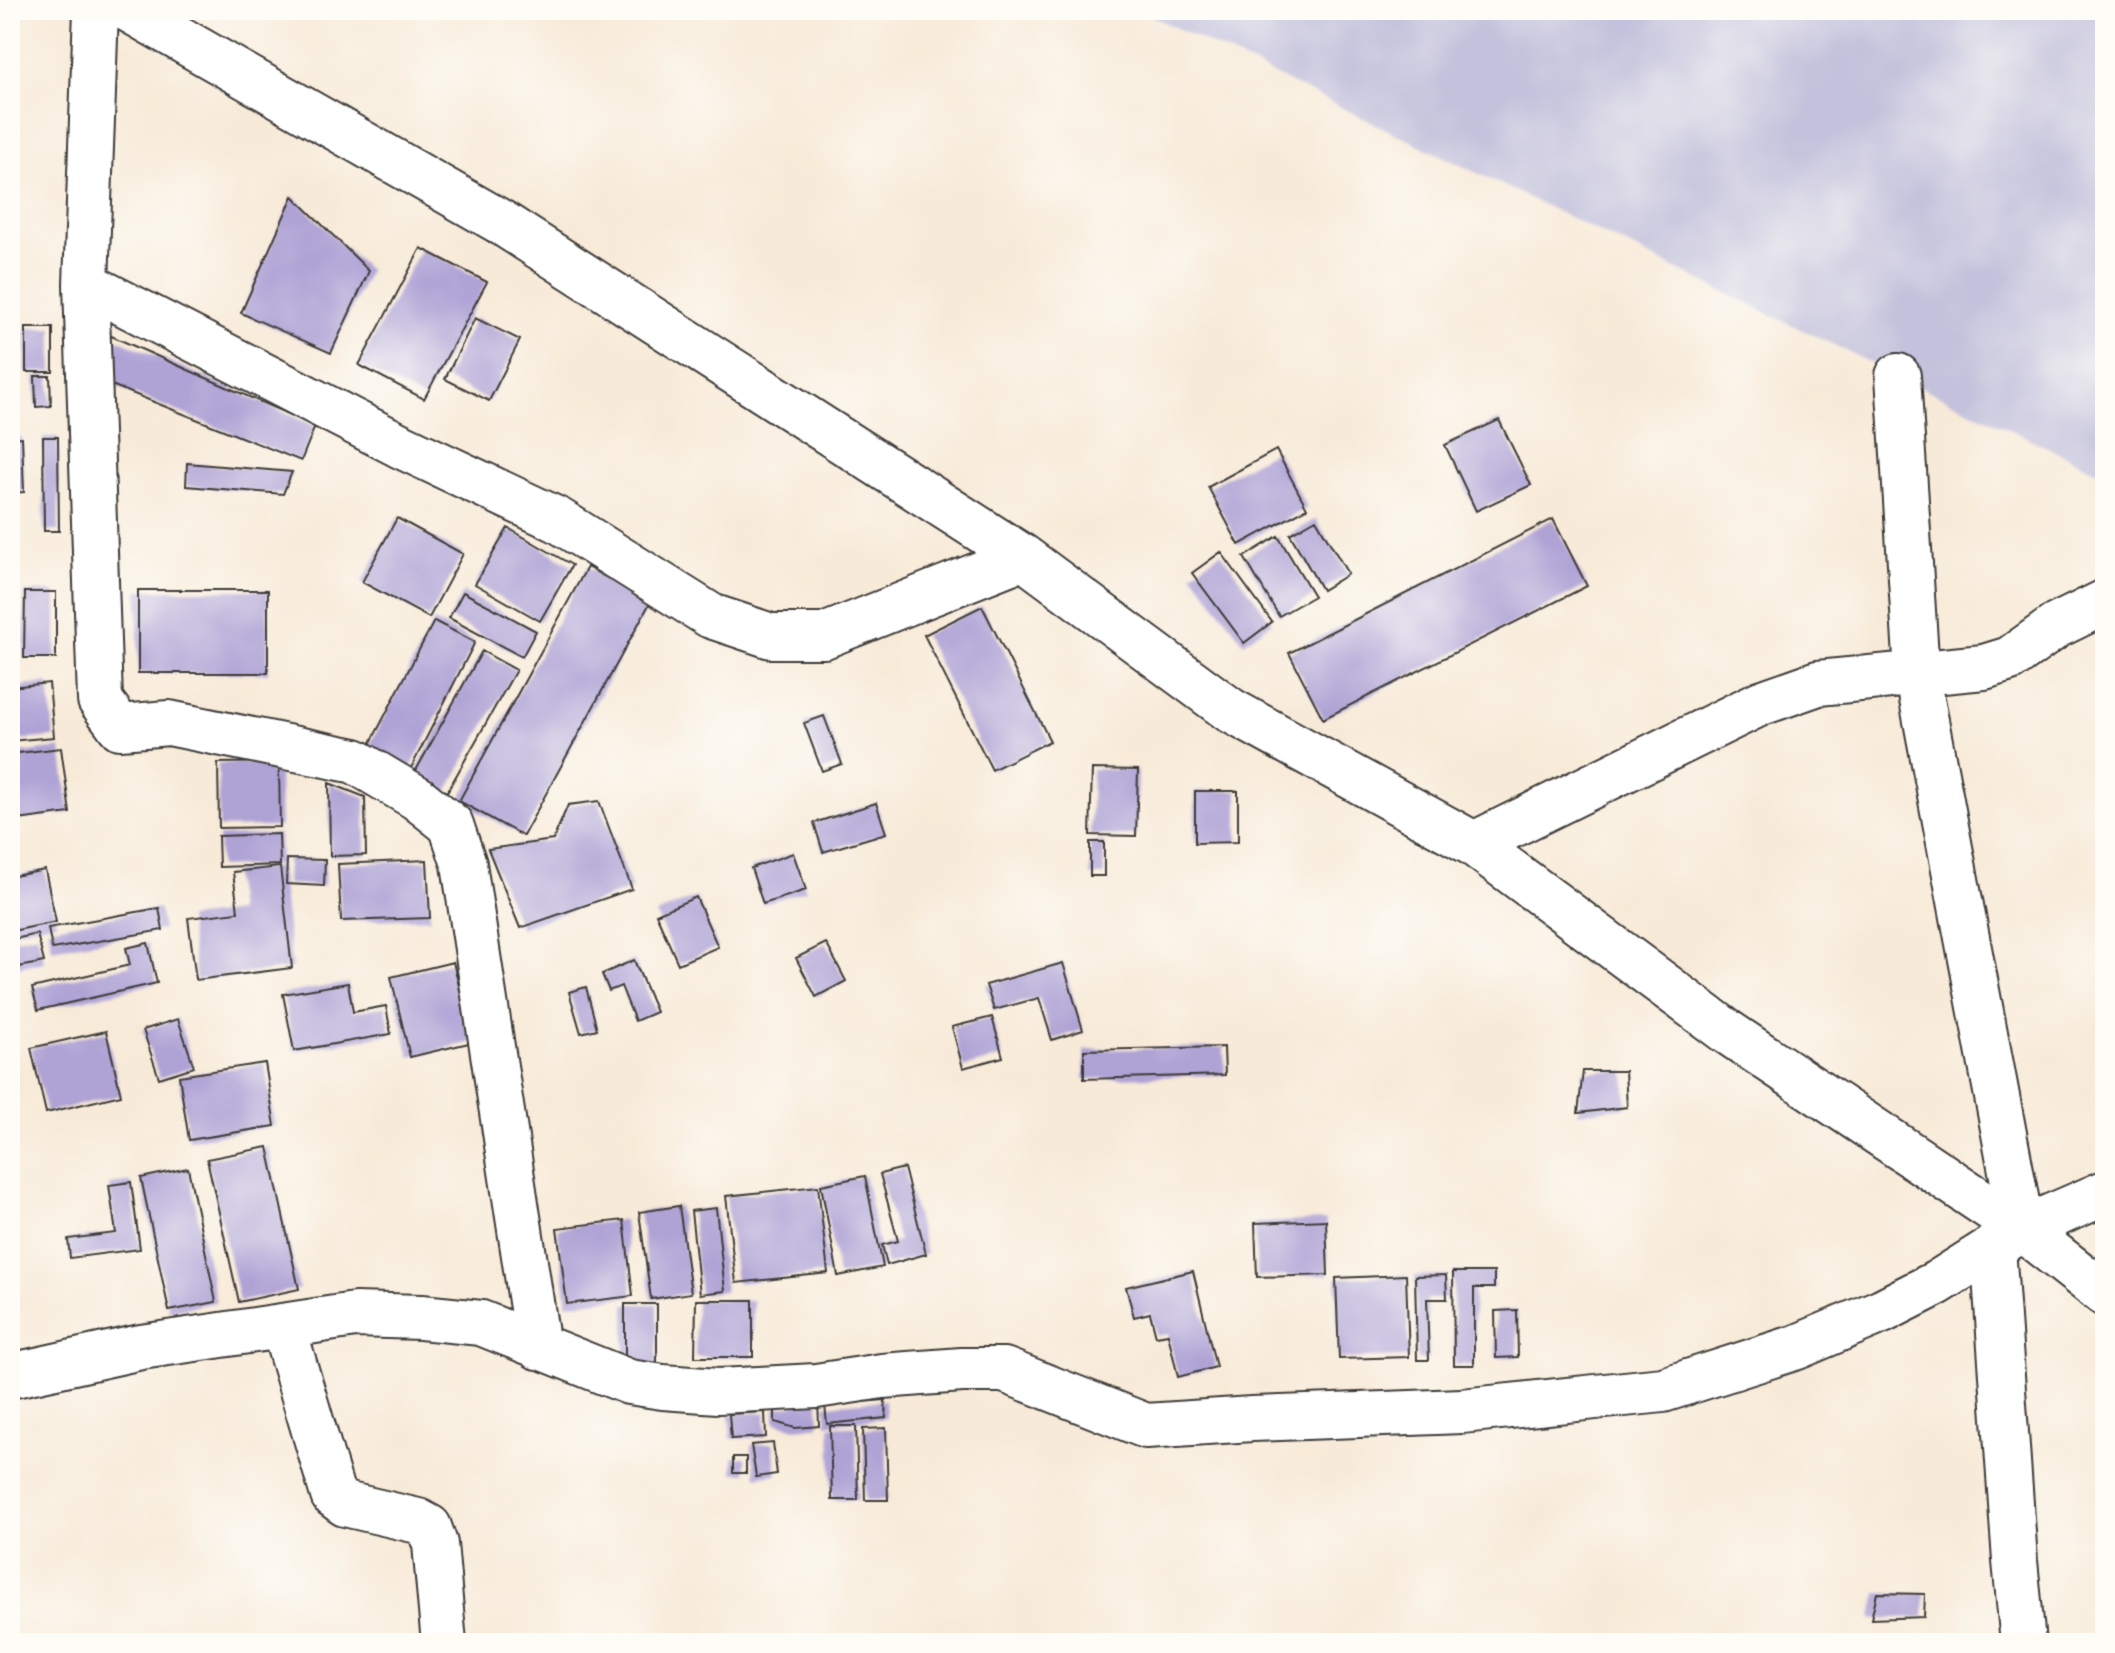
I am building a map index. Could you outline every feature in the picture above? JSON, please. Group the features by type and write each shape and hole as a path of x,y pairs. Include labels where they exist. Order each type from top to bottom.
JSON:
{"street":[{"path":"96,10 86,284 100,700 120,727 169,723 355,761 417,798 451,825 464,864 538,1347"},
{"path":"129,10 499,221 1023,557 1230,710 1474,844 2008,1238 2105,1294"},
{"path":"86,284 399,445 558,520 711,616 771,636 824,636 1023,557"},
{"path":"1898,376 1917,673 2008,1238 2015,1561 2023,1643"},
{"path":"1474,844 1761,703 1818,683 1984,667 2010,659 2056,626 2105,602"},
{"path":"10,1376 141,1347 355,1315 481,1323 629,1382 663,1387 718,1391 816,1386 882,1376 962,1370 1004,1370 1146,1426 1462,1411 1663,1390 1797,1347 1882,1311 1937,1283 2008,1238 2105,1193"},
{"path":"283,1326 333,1495 345,1504 418,1521 429,1527 435,1544 444,1643"}],"shaded area":[{"path":"1139,10 2105,10 2105,475 1898,376"}],"building":[{"path":"293,196 369,271 331,353 241,313"},
{"path":"421,248 487,282 424,399 359,365"},
{"path":"475,318 520,340 489,401 445,379"},
{"path":"10,325 13,325 13,358 10,358"},
{"path":"26,328 53,328 53,372 26,372"},
{"path":"100,331 315,426 301,461 104,382"},
{"path":"10,368 16,368 16,408 10,407"},
{"path":"35,376 50,376 51,406 36,407"},
{"path":"1499,420 1531,485 1476,511 1445,445"},
{"path":"22,437 24,492 10,493 10,438"},
{"path":"43,437 58,437 59,531 44,531"},
{"path":"1276,450 1307,508 1239,545 1208,487"},
{"path":"187,463 292,472 283,494 186,486"},
{"path":"397,518 463,554 429,618 362,582"},
{"path":"1316,519 1348,574 1322,590 1290,534"},
{"path":"1553,519 1587,586 1323,719 1289,653"},
{"path":"508,528 572,565 540,621 475,584"},
{"path":"1278,536 1314,596 1279,616 1244,557"},
{"path":"1221,552 1272,622 1244,643 1192,573"},
{"path":"587,567 651,601 523,836 459,801"},
{"path":"138,590 268,590 268,673 138,673"},
{"path":"25,592 56,592 56,658 24,658"},
{"path":"463,592 536,631 522,657 449,618"},
{"path":"10,596 15,596 14,660 10,660"},
{"path":"982,606 1050,741 992,770 924,635"},
{"path":"434,621 475,642 409,772 367,750"},
{"path":"482,651 516,670 447,792 414,774"},
{"path":"49,683 54,737 10,741 10,687"},
{"path":"824,716 842,764 822,771 804,723"},
{"path":"61,748 70,813 10,821 10,754"},
{"path":"279,762 280,827 219,828 218,763"},
{"path":"1092,769 1138,770 1136,836 1090,835"},
{"path":"329,783 365,797 366,855 330,856"},
{"path":"1195,791 1238,791 1238,842 1195,843"},
{"path":"599,801 632,889 520,928 488,849 553,840 568,805"},
{"path":"876,803 886,833 823,852 814,823"},
{"path":"279,834 280,865 219,867 218,836"},
{"path":"1090,842 1104,842 1104,876 1090,876"},
{"path":"793,853 806,890 763,904 751,868"},
{"path":"287,859 325,860 324,886 286,884"},
{"path":"427,860 430,918 341,921 338,864"},
{"path":"10,864 14,876 45,870 56,922 12,931"},
{"path":"280,867 292,968 196,980 188,918 238,912 233,872"},
{"path":"696,897 718,947 678,964 656,914"},
{"path":"159,908 163,930 52,949 48,928"},
{"path":"37,934 44,962 14,968 10,940"},
{"path":"148,943 157,983 38,1010 32,988 130,965 126,948"},
{"path":"826,943 846,981 816,997 796,958"},
{"path":"634,960 656,1012 635,1021 621,986 609,991 602,974"},
{"path":"453,962 473,1042 410,1057 391,977"},
{"path":"1063,963 1083,1030 1052,1040 1039,998 994,1010 986,985"},
{"path":"348,983 353,1012 386,1006 391,1034 294,1051 283,994"},
{"path":"586,987 597,1029 581,1033 569,992"},
{"path":"992,1017 1003,1057 963,1068 952,1027"},
{"path":"178,1019 194,1067 159,1078 143,1030"},
{"path":"106,1031 121,1095 46,1113 31,1048"},
{"path":"1224,1047 1225,1075 1084,1079 1084,1050"},
{"path":"265,1063 275,1126 189,1140 179,1076"},
{"path":"1583,1071 1625,1071 1627,1107 1578,1113"},
{"path":"268,1147 299,1289 239,1302 207,1159"},
{"path":"188,1168 216,1302 169,1311 141,1178"},
{"path":"904,1168 926,1254 887,1265 882,1245 898,1241 880,1174"},
{"path":"865,1176 883,1267 838,1276 821,1185"},
{"path":"131,1182 140,1249 70,1258 68,1239 116,1233 109,1185"},
{"path":"818,1186 828,1273 736,1283 726,1196"},
{"path":"679,1206 691,1293 651,1299 639,1212"},
{"path":"716,1208 725,1291 700,1294 691,1211"},
{"path":"624,1220 633,1296 567,1304 557,1228"},
{"path":"1326,1220 1328,1275 1257,1277 1255,1223"},
{"path":"1193,1271 1216,1367 1178,1377 1168,1334 1156,1336 1150,1313 1134,1317 1126,1287"},
{"path":"1453,1272 1494,1272 1494,1288 1474,1288 1474,1365 1454,1365"},
{"path":"1406,1275 1409,1357 1339,1359 1336,1278"},
{"path":"1446,1275 1447,1299 1427,1299 1429,1360 1417,1360 1415,1276"},
{"path":"696,1300 753,1300 753,1357 695,1357"},
{"path":"625,1304 657,1304 657,1365 625,1365"},
{"path":"1517,1310 1518,1357 1496,1358 1495,1311"},
{"path":"818,1400 819,1426 795,1428 775,1422 775,1408"},
{"path":"885,1400 886,1418 827,1424 825,1405"},
{"path":"765,1412 766,1437 731,1439 729,1414"},
{"path":"830,1426 856,1426 858,1500 832,1500"},
{"path":"886,1428 888,1500 865,1500 863,1429"},
{"path":"773,1443 777,1474 756,1477 751,1445"},
{"path":"733,1457 746,1457 746,1473 733,1473"},
{"path":"1877,1593 1925,1594 1924,1617 1871,1619"}]}
